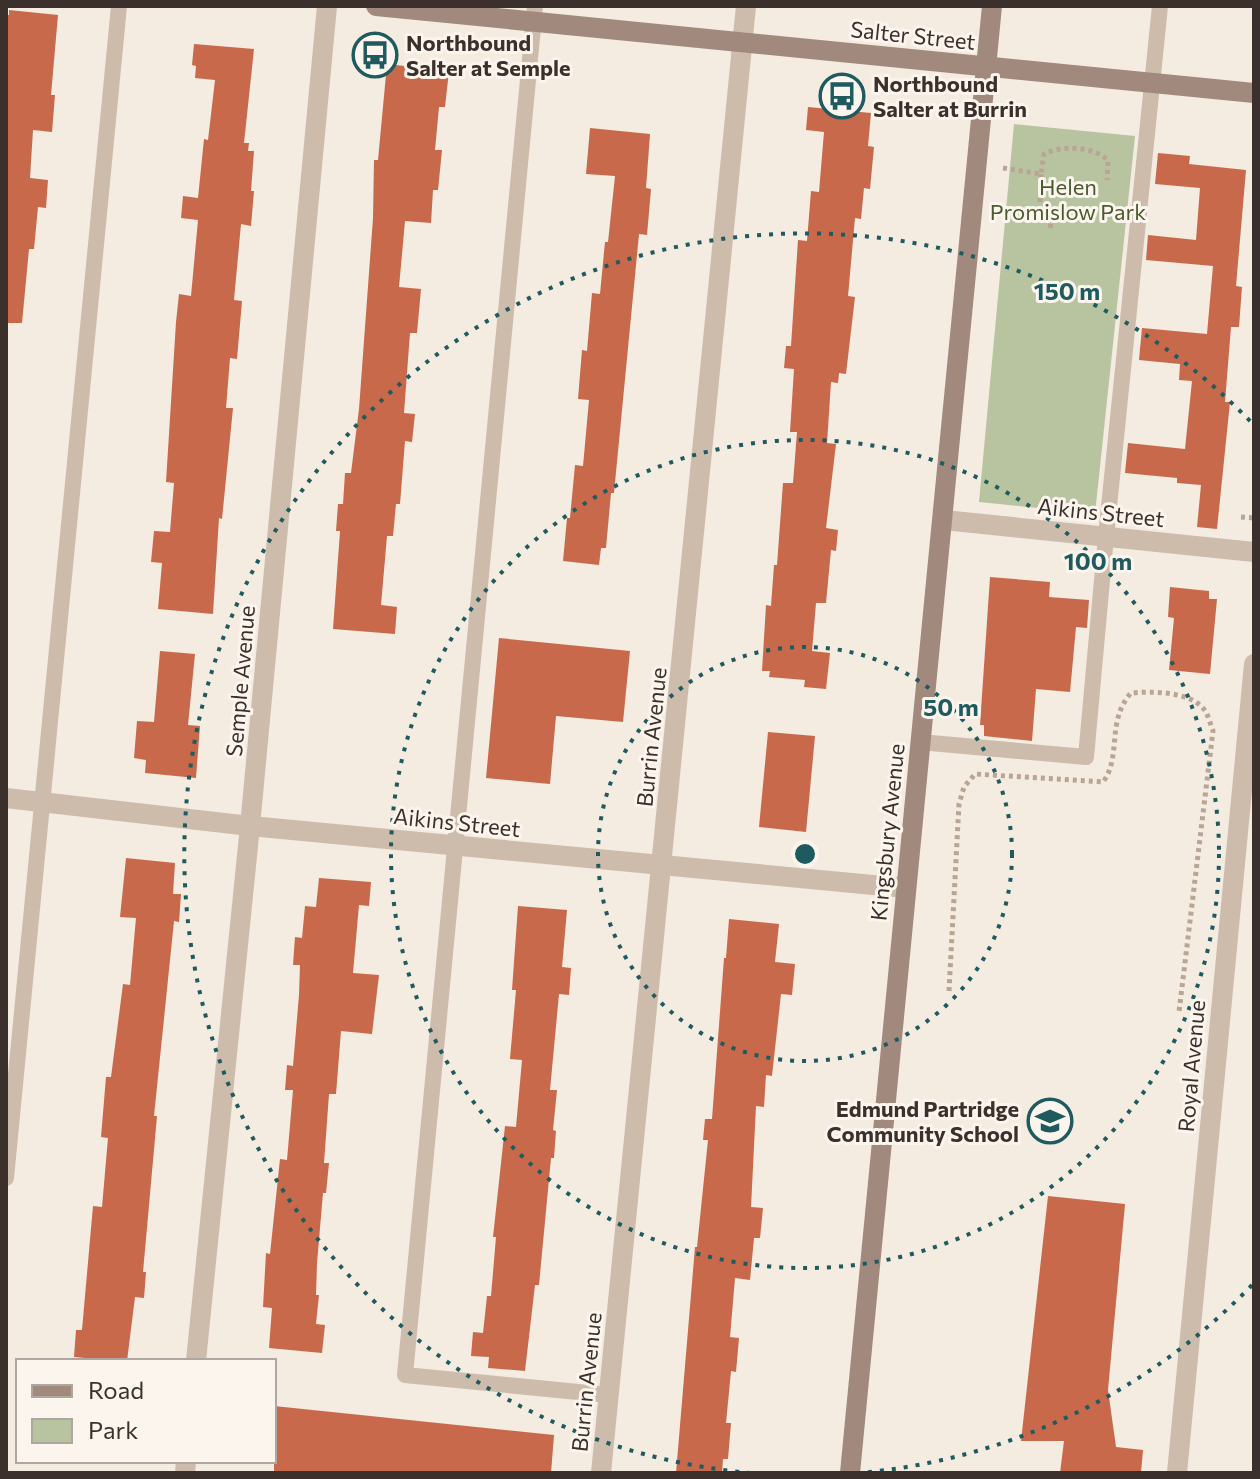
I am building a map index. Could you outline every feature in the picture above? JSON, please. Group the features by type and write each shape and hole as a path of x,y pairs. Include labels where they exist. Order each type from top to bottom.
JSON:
{"street":[{"name":"Semple Avenue","path":"196,1359 327,6"},
{"name":"Salter Street","path":"376,6 535,14 743,42 1254,93"},
{"name":"Burrin Avenue","path":"601,1473 746,6"},
{"name":"Kingsbury Avenue","path":"850,1473 992,6"},
{"name":"Aikins Street","path":"944,520 1254,552"},
{"name":"Royal Avenue","path":"1177,1473 1254,664"},
{"name":"Aikins Street","path":"6,798 250,826 905,888"}],"lane":[{"path":"6,1178 119,6"},
{"path":"920,742 1086,757 1160,6"},
{"path":"535,14 405,1375 609,1395"}],"path":[{"path":"1050,230 1052,211 1040,202 1044,154 1057,147 1099,152 1108,160 1107,180"},
{"path":"1003,168 1041,174"},
{"path":"1241,517 1254,518"},
{"path":"949,991 959,804 964,787 975,774 1103,782 1109,774 1114,727 1121,704 1131,693 1151,691 1191,699 1205,710 1213,731 1179,1012"}],"green space":[{"name":"Helen Promislow Park","path":"1014,124 1135,136 1095,514 979,502"}],"building":[{"path":"9,10 58,15 51,95 55,95 52,132 33,130 30,178 48,180 46,208 38,207 34,249 29,249 22,323 6,323 6,15 9,15"},
{"path":"194,44 254,49 244,143 249,143 248,151 254,151 251,191 254,191 251,226 241,224 234,300 242,301 237,359 230,358 226,408 233,408 222,519 219,518 213,614 158,609 162,563 151,562 154,531 170,532 174,483 166,482 176,322 179,294 191,296 198,220 181,218 183,196 198,198 204,139 208,140 215,80 195,78 196,66 192,65"},
{"path":"387,64 449,71 445,107 439,107 435,150 442,150 438,190 433,190 431,223 405,221 399,287 421,289 417,333 410,333 404,413 415,414 412,442 405,441 400,504 396,504 393,536 387,536 381,605 397,607 395,634 333,629 340,531 336,531 338,504 343,504 345,473 351,473 359,409 373,218 374,160 378,160"},
{"path":"808,107 871,113 868,146 874,147 870,189 864,188 861,219 855,218 848,296 855,297 846,374 839,373 838,383 831,382 827,443 836,444 826,528 838,530 836,551 831,550 826,603 816,603 812,651 830,653 826,689 804,687 805,680 769,677 770,671 762,671 766,605 771,606 774,565 777,565 783,483 793,483 797,432 790,432 794,369 784,368 786,346 791,346 798,240 807,241 811,191 819,192 824,132 806,130"},
{"path":"590,128 650,134 646,188 651,189 647,235 639,234 614,493 611,493 606,548 601,548 599,565 563,561 575,465 583,466 589,400 578,399 582,350 587,351 592,293 600,294 615,176 586,174"},
{"path":"1158,153 1190,156 1189,164 1246,170 1236,286 1242,287 1239,327 1231,327 1225,402 1230,402 1217,529 1197,527 1201,485 1177,483 1177,478 1125,473 1128,443 1185,449 1192,381 1179,380 1180,364 1139,360 1142,328 1207,334 1213,266 1146,260 1148,235 1196,240 1200,188 1155,184"},
{"path":"990,577 1050,582 1049,597 1089,600 1087,628 1076,627 1070,692 1036,689 1032,741 984,736 984,725 980,725"},
{"path":"1170,587 1209,591 1209,599 1217,599 1210,674 1169,670 1174,618 1168,617"},
{"path":"499,638 630,651 623,722 556,716 550,784 486,778"},
{"path":"160,651 195,654 188,725 200,726 196,778 145,773 146,760 134,758 137,721 154,722"},
{"path":"768,732 815,736 806,832 759,827"},
{"path":"126,858 175,863 173,894 181,894 179,922 174,921 154,1116 157,1116 143,1272 146,1272 144,1298 135,1297 127,1359 96,1359 74,1357 76,1330 82,1330 93,1206 102,1207 108,1138 101,1137 106,1077 111,1077 123,984 130,985 136,918 120,917"},
{"path":"319,878 371,882 369,906 359,905 353,973 379,975 372,1034 341,1031 336,1094 329,1094 324,1163 329,1163 326,1193 323,1193 316,1295 319,1295 316,1324 325,1325 322,1353 269,1348 272,1308 263,1307 266,1253 270,1254 280,1159 287,1160 293,1090 285,1090 287,1065 293,1066 299,995 300,965 293,965 295,937 302,938 305,906 316,907"},
{"path":"518,906 567,910 562,967 571,968 569,995 559,994 550,1090 557,1090 554,1158 551,1158 539,1285 535,1285 525,1371 488,1368 489,1357 471,1356 473,1332 483,1333 487,1296 491,1296 496,1237 493,1237 505,1126 516,1127 522,1060 510,1059"},
{"path":"729,919 779,924 775,962 795,964 792,995 781,994 772,1076 766,1075 764,1107 756,1106 751,1207 763,1208 760,1238 754,1238 750,1280 735,1278 730,1337 739,1338 736,1372 731,1371 726,1423 731,1423 728,1459 723,1459 722,1473 676,1473 695,1247 708,1140 703,1140 705,1119 712,1119"},
{"path":"1048,1196 1125,1204 1108,1390 1116,1447 1143,1450 1141,1473 1060,1473 1064,1441 1021,1441"},
{"path":"276,1406 554,1435 551,1473 274,1473"}],"place":[{"name":"Northbound Salter at Semple","path":"375,55"},
{"name":"Northbound Salter at Burrin","path":"842,96"},
{"name":"Edmund Partridge Community School","path":"1050,1121"}]}
